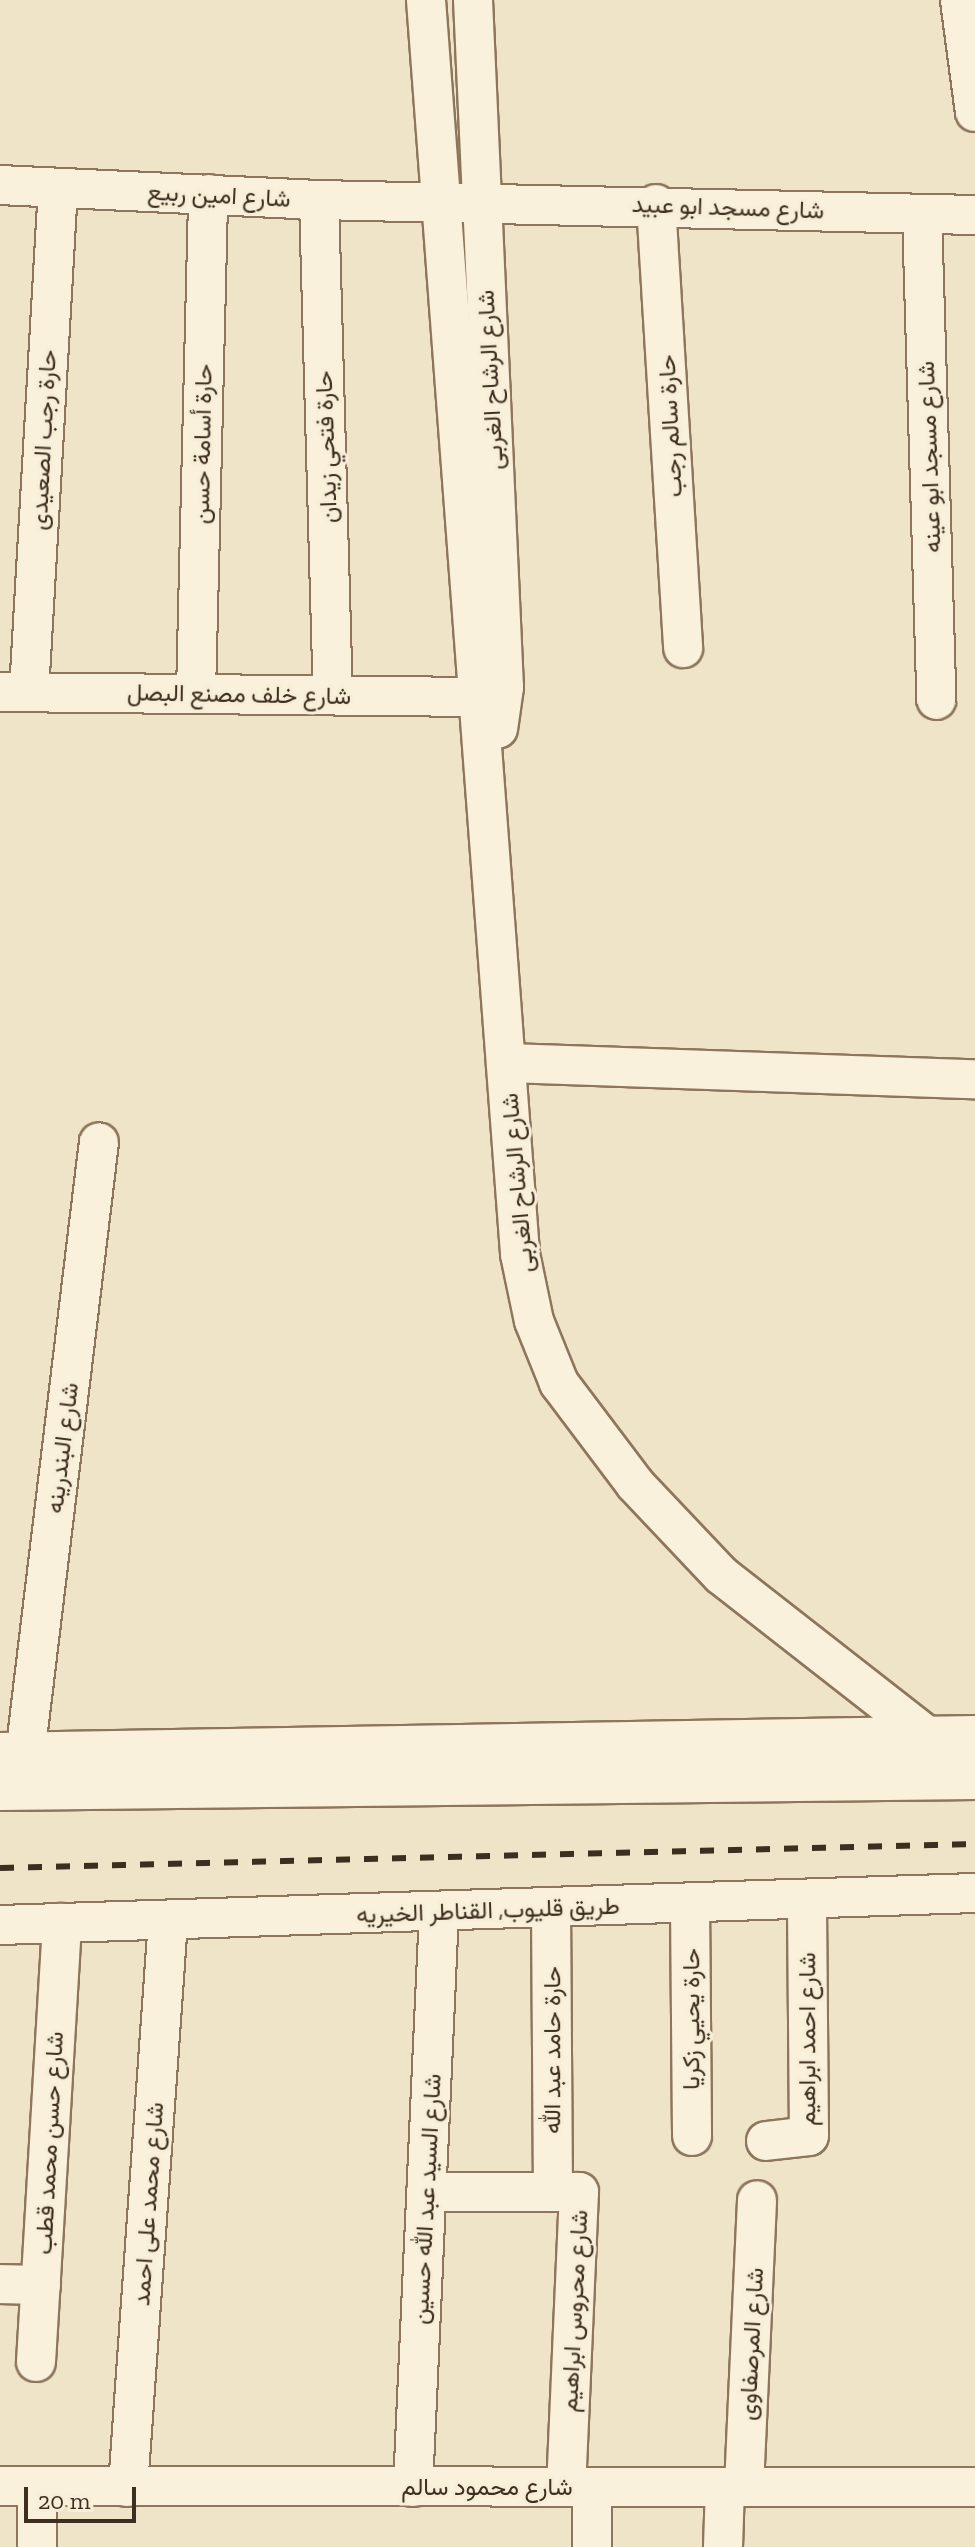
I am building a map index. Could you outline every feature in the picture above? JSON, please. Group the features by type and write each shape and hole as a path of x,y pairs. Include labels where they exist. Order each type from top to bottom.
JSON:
{"main road":[{"path":"8,1766 949,1765 975,1738"}],"street":[{"name":"شارع الرشاح الغربى","path":"426,0 437,202 484,756 520,1254 534,1321 559,1383 635,1484 721,1575 949,1765"},
{"name":"شارع الرشاح الغربى","path":"473,0 504,687 500,723 484,756"},
{"path":"960,0 975,112"},
{"path":"430,75 476,74"},
{"name":"شارع امين ربيع","path":"0,185 319,200 481,201"},
{"name":"حارة رجب الصعيدى","path":"14,692 58,188"},
{"name":"حارة أسامة حسن","path":"196,693 208,194"},
{"name":"حارة فتحي زيدان","path":"319,200 333,695"},
{"name":"شارع مسجد ابو عبيد","path":"481,201 975,215"},
{"name":"حارة سالم رجب","path":"656,204 683,648"},
{"name":"شارع مسجد ابو عينه","path":"922,214 936,700"},
{"name":"شارع خلف مصنع البصل","path":"14,692 479,697"},
{"path":"506,1063 975,1079"},
{"name":"شارع البندرينه","path":"8,1766 99,1142"},
{"name":"طريق قليوب, القناطر الخيريه","path":"0,1925 975,1893"},
{"name":"شارع احمد ابراهيم","path":"766,2141 803,2139 810,2131 807,1899"},
{"name":"حارة يحيي زكريا","path":"690,1903 692,2136"},
{"name":"حارة حامد عبد الله","path":"551,1907 553,2192"},
{"name":"شارع السيد عبد الله حسين","path":"413,2487 439,1912"},
{"name":"شارع محمد على احمد","path":"128,2487 168,1921"},
{"name":"شارع حسن محمد قطب","path":"36,2362 62,1923"},
{"name":"شارع محروس ابراهيم","path":"426,2192 579,2192 579,2487"},
{"name":"شارع المرصفاوى","path":"723,2547 735,2487 757,2200"},
{"path":"0,2284 41,2285"},
{"path":"19,2486 37,2547"},
{"name":"شارع محمود سالم","path":"19,2486 975,2487"},
{"path":"579,2487 592,2547"}],"railway":[{"path":"0,1868 975,1844"}]}
